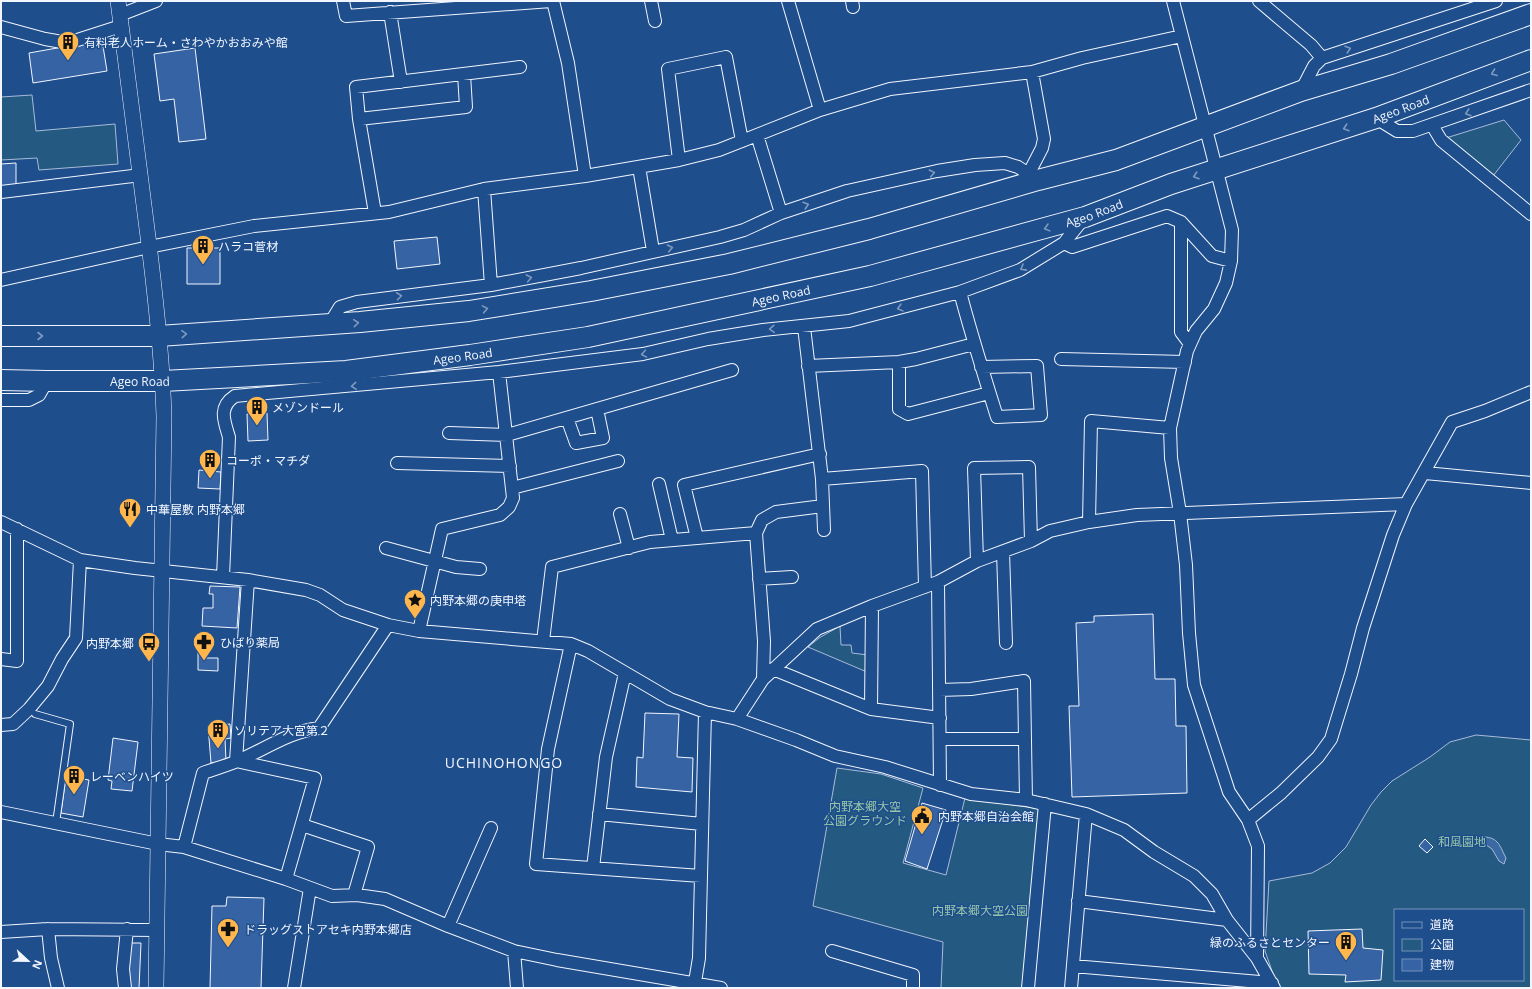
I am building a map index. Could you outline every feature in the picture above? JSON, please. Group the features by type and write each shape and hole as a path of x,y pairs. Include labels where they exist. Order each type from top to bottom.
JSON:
{"highway":[{"path":"1,336 160,336 329,325 469,311 591,291 729,264 869,229 1033,176 1116,160 1301,91 1391,64 1531,14"},
{"name":"Ageo Road","path":"1,380 163,381 346,370 470,355 588,337 870,276 1085,217 1171,184 1376,118 1531,60"}],"street":[{"path":"1,26 45,39 68,43 120,14 156,1"},
{"path":"343,1 346,16 390,12 437,5 552,1 568,63 584,176"},
{"path":"651,1 655,21"},
{"path":"788,1 820,110"},
{"path":"1173,1 1232,230 1232,260 1226,283 1214,309 1196,331 1190,344 1170,428 1171,458 1180,513 1186,565 1189,632 1194,685 1229,792 1248,820 1258,846 1257,958"},
{"path":"1259,1 1311,45 1322,58"},
{"path":"1301,91 1314,66 1322,58 1496,1"},
{"path":"390,12 401,82"},
{"path":"120,14 160,336 163,381 164,416 156,988"},
{"path":"1,280 149,247 254,226 389,212 484,189 584,176 679,160 719,150 820,110 890,89 1032,72 1082,58 1182,36"},
{"path":"679,160 668,69 726,57 742,141"},
{"path":"375,213 359,120 356,87 520,67"},
{"path":"329,325 340,307 357,302 490,285 581,268 720,237 744,230 781,213 847,192 937,172 975,165 1005,163 1018,167 1033,176 1044,138 1032,72"},
{"path":"359,120 466,107 464,74"},
{"path":"1376,118 1397,131 1413,131 1531,90"},
{"path":"1432,125 1441,140 1530,211"},
{"path":"757,135 781,213"},
{"path":"639,167 653,251"},
{"path":"1,192 141,175"},
{"path":"484,189 490,285"},
{"path":"1064,243 1072,247 1167,216 1181,222 1212,256 1232,260"},
{"path":"223,577 229,437 223,420 224,411 228,400 235,396 393,383 499,372 643,354 708,339 763,330 804,327 849,321 960,292 1020,270 1064,243 1085,217"},
{"path":"1181,222 1181,332 1190,344"},
{"path":"960,292 974,344 981,367 989,393 997,417 1041,416 1037,366 981,367"},
{"path":"804,327 820,454 824,530"},
{"path":"808,366 899,362 974,344"},
{"path":"1061,359 1185,362"},
{"path":"899,362 899,409 908,414 989,393"},
{"path":"346,370 393,383"},
{"path":"449,433 507,435 732,370"},
{"path":"419,631 442,529 500,515 509,507 513,498 499,372"},
{"path":"1,400 29,400 39,395 46,381"},
{"path":"1248,820 1281,793 1318,757 1331,739 1393,535 1406,504 1425,473 1452,422 1485,411 1531,392"},
{"path":"567,418 576,443 604,438 597,409"},
{"path":"1089,522 1091,421 1170,428"},
{"path":"696,538 684,485 820,454"},
{"path":"512,488 618,461"},
{"path":"397,463 510,466"},
{"path":"977,561 974,468 1029,467 1031,541"},
{"path":"822,479 922,471 925,587"},
{"path":"1425,473 1531,483"},
{"path":"659,484 672,540"},
{"path":"737,719 763,679 817,629 872,606 938,582 977,561 1031,541 1050,531 1089,522 1137,515 1406,504"},
{"path":"763,679 764,641 756,533 762,520 776,512 823,506"},
{"path":"620,514 629,548"},
{"path":"1,522 80,560 162,571 248,580 306,590 330,600 344,610 388,625 419,631 571,644 588,651 670,699 705,712 737,719 835,756 885,768 971,794 1026,800 1086,814 1124,830 1154,852 1194,876 1212,894 1227,920 1257,958 1273,986"},
{"path":"1,658 17,661 17,529"},
{"path":"543,641 552,567 650,542 756,533"},
{"path":"386,548 456,567 480,569"},
{"path":"1003,552 1006,644"},
{"path":"1,725 13,724 29,709 48,686 62,659 76,638 80,560"},
{"path":"759,579 792,577"},
{"path":"236,761 248,580"},
{"path":"938,582 940,785"},
{"path":"872,606 872,709"},
{"path":"184,847 203,773 236,761 296,733 319,728 388,625"},
{"path":"571,644 548,749 536,864 701,876"},
{"path":"773,669 872,709 940,718"},
{"path":"593,868 606,757 625,673"},
{"path":"939,690 971,689 1024,681 1026,800"},
{"path":"695,986 699,958 705,712"},
{"path":"940,739 1025,739"},
{"path":"236,761 315,778 286,879"},
{"path":"1028,988 1045,804"},
{"path":"1,812 158,844 184,847 286,879 332,896 354,895 385,899 448,926 514,951 695,986 721,988"},
{"path":"599,814 702,824"},
{"path":"1071,988 1086,814"},
{"path":"302,825 368,847 354,895"},
{"path":"448,926 490,828"},
{"path":"294,988 310,888"},
{"path":"1078,901 1227,920"},
{"path":"1,932 48,929 157,930"},
{"path":"48,929 51,958 58,988"},
{"path":"125,988 123,969 127,929"},
{"path":"514,951 517,988"},
{"path":"832,951 913,975 913,988"},
{"path":"1072,966 1273,986"}],"lane":[{"path":"36,714 70,724 56,823"}],"green space":[{"path":"32,95 36,131 115,124 118,164 39,170 37,158 1,160 1,97"},
{"path":"1504,120 1521,140 1493,176 1446,138"},
{"path":"840,626 841,645 851,645 852,653 868,655 867,672 808,647 819,638"},
{"name":"和風園地","path":"1476,735 1531,740 1531,988 1278,988 1265,951 1269,881 1312,873 1330,863 1346,847 1371,805 1381,792 1392,781 1430,757 1450,742"},
{"name":"内野本郷大空公園","path":"837,768 881,774 923,788 903,863 946,875 965,798 1041,809 1022,988 941,988 943,942 813,906"}],"shaded area":[{"path":"1483,837 1488,837 1498,843 1506,858 1504,864 1499,861 1492,849 1482,842"}],"building":[{"name":"有料老人ホーム・さわやかおおみや館","path":"102,40 107,71 33,83 29,53"},
{"path":"195,48 206,139 179,142 174,99 160,101 154,54"},
{"path":"16,163 16,188 1,189 1,164"},
{"path":"437,237 440,264 397,269 394,241"},
{"name":"ハラコ菅材","path":"187,248 220,248 220,284 187,284"},
{"name":"メゾンドール","path":"267,413 268,440 248,441 247,414"},
{"name":"コーポ・マチダ","path":"199,470 221,472 220,489 198,488"},
{"path":"210,586 240,587 237,628 202,626 203,608 213,608 213,594 209,594"},
{"path":"1153,614 1155,679 1175,679 1176,726 1186,726 1187,793 1072,797 1069,706 1079,706 1076,623 1094,622 1094,616"},
{"path":"198,653 205,654 204,658 218,658 218,671 198,670"},
{"path":"645,713 679,714 677,757 693,758 692,792 636,787 637,757 643,758"},
{"name":"ソリテア大宮第２","path":"230,724 231,738 225,739 226,761 211,763 208,726"},
{"path":"113,738 138,742 132,791 111,789 112,781 108,780"},
{"name":"レーベンハイツ","path":"66,776 89,780 83,817 61,813"},
{"path":"922,803 946,810 927,869 905,861"},
{"path":"1425,839 1433,847 1427,853 1419,846"},
{"path":"227,897 264,898 261,988 210,988 212,906 226,906"},
{"name":"緑のふるさとセンター","path":"1362,929 1363,948 1383,950 1381,980 1345,982 1346,975 1309,974 1308,931"},
{"path":"130,943 141,943 139,988 130,988 127,970"}],"place":[{"name":"有料老人ホーム・さわやかおおみや館","path":"68,62"},
{"name":"ハラコ菅材","path":"203,266"},
{"name":"メゾンドール","path":"257,426"},
{"name":"コーポ・マチダ","path":"210,480"},
{"name":"中華屋敷 内野本郷","path":"130,528"},
{"name":"内野本郷の庚申塔","path":"415,620"},
{"name":"内野本郷","path":"149,662"},
{"name":"ひばり薬局","path":"204,662"},
{"name":"ソリテア大宮第２","path":"218,750"},
{"name":"レーベンハイツ","path":"74,796"},
{"name":"内野本郷自治会館","path":"922,836"},
{"name":"ドラッグストアセキ内野本郷店","path":"228,948"},
{"name":"緑のふるさとセンター","path":"1346,962"}],"district":[{"name":"UCHINOHONGO","path":"504,762"}],"park label":[{"name":"内野本郷大空 公園グラウンド","path":"865,813"}]}
